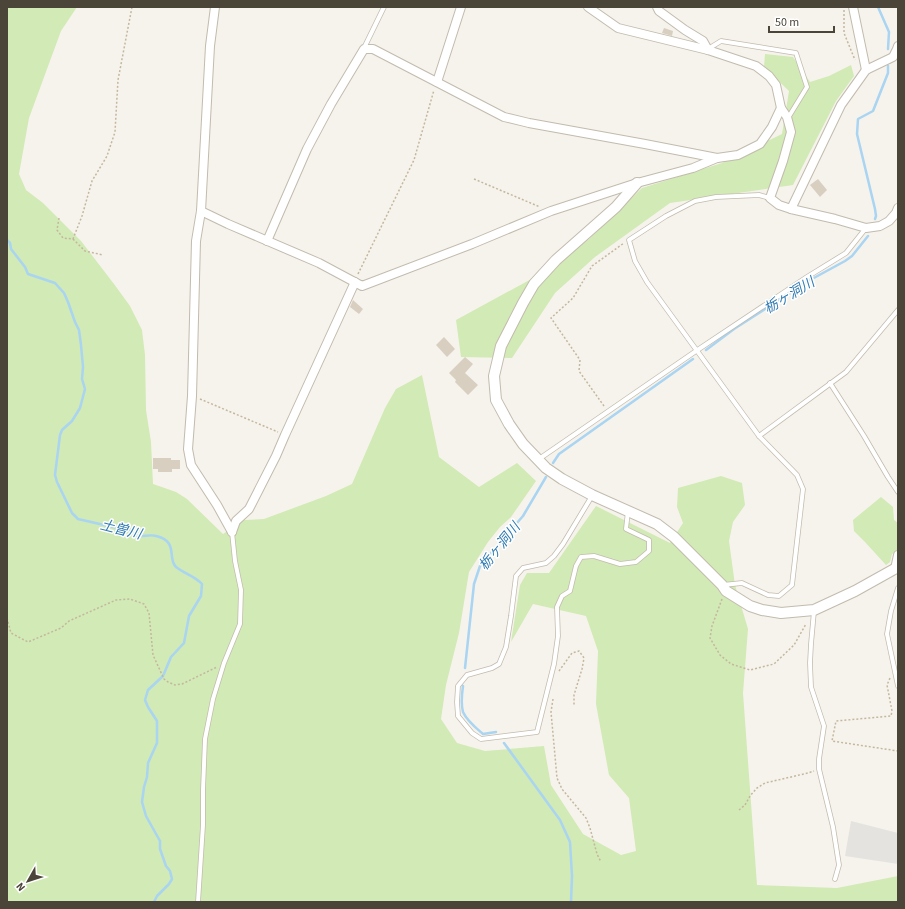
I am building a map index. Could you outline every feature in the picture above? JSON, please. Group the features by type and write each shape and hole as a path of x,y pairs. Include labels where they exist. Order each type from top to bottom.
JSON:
{"street":[{"path":"215,7 210,46 201,211 196,241 192,396 188,449 191,465 217,505 232,532"},
{"path":"437,82 461,7"},
{"path":"588,7 618,28 708,50 756,66 769,76 776,85 781,108 787,119 791,132 770,198 779,205 866,228 880,226 889,221 897,213"},
{"path":"657,7 680,26 703,41 708,50"},
{"path":"853,7 866,70"},
{"path":"791,209 841,105 866,70 893,57 898,49 898,46"},
{"path":"267,241 307,149 331,104 364,49 373,49 504,117 717,158"},
{"path":"201,211 319,263 362,286 472,244 551,211 637,183 693,168 717,158 738,155 760,144 772,127 781,108"},
{"path":"637,183 616,207 556,260 534,284 523,302 501,346 494,376 496,400 509,424 523,444 546,468 562,479 592,495 657,524 674,537 724,588 750,606 780,613 814,610 855,591 896,568 898,556"},
{"path":"232,532 236,521 249,510 276,456 355,282"}],"lane":[{"path":"364,49 384,7"},
{"path":"708,50 721,41 796,53 807,88 787,119"},
{"path":"724,588 742,583 768,595 779,596 792,585 803,489 797,475 758,436 647,282 635,261 629,240 666,216 695,201 716,197 759,195 770,198"},
{"path":"537,460 696,351 807,277 846,254 866,228"},
{"path":"758,436 846,372 898,310"},
{"path":"830,383 898,492"},
{"path":"592,495 563,544 554,556 546,563 523,568 516,576 506,647 499,664 492,668 467,675 458,686 458,716 472,733 481,739 537,732 554,664 558,636 557,607 562,596 570,591 576,566 581,557 594,556 620,564 636,562 649,551 649,540 626,529 628,511"},
{"path":"198,902 203,825 205,739 213,699 224,663 240,624 241,590 235,561 232,532"},
{"path":"898,588 891,611 887,634 898,686"},
{"path":"814,610 810,663 811,687 824,726 819,769 833,827 839,865 836,879"}],"path":[{"path":"73,240 82,216 92,181 107,156 115,132 118,80 132,7"},
{"path":"844,7 844,33 856,62"},
{"path":"355,282 414,160 437,82"},
{"path":"474,179 551,211"},
{"path":"58,218 57,230 63,238 73,240 85,251 103,255"},
{"path":"608,412 579,371 580,360 551,318 573,298 592,266 629,240"},
{"path":"192,396 285,435"},
{"path":"724,588 712,626 710,638 720,655 731,664 750,670 774,664 794,645 814,610"},
{"path":"7,618 11,633 28,642 61,628 69,621 116,600 130,599 144,604 148,613 153,655 164,679 168,682 176,685 182,684 224,663"},
{"path":"557,676 562,666 572,653 579,651 584,658 574,695 574,705"},
{"path":"894,666 887,685 892,711 891,716 836,721 832,741 898,751"},
{"path":"553,696 551,712 557,778 562,789 586,818 600,862"},
{"path":"739,810 745,805 757,788 765,783 808,774 819,769"}],"green space":[{"path":"7,7 77,7 61,31 29,118 19,174 26,190 43,203 81,241 130,306 142,330 145,355 146,410 151,442 153,484 176,492 187,499 223,534 244,520 264,519 326,496 352,484 385,408 396,389 422,375 439,457 479,487 517,463 536,481 511,517 500,527 488,542 469,572 459,633 446,685 441,719 457,743 485,751 544,746 551,785 583,834 621,855 636,851 629,798 609,775 596,704 598,651 586,616 533,604 511,642 520,585 527,573 549,573 596,506 670,543 683,523 677,507 678,488 721,476 742,483 745,505 733,522 729,541 735,585 748,629 743,693 757,885 837,888 898,876 898,902 7,902"},
{"path":"765,54 793,57 810,82 829,76 851,65 854,76 836,101 793,185 670,203 595,257 555,293 512,358 461,357 456,320 535,277 589,239 642,188 722,163 782,134 789,91 764,67"},
{"path":"881,497 893,507 894,520 898,523 898,550 892,554 890,562 886,565 854,531 853,520"}],"shaded area":[{"path":"851,821 898,833 898,864 845,856"}],"building":[{"path":"664,28 673,31 672,36 662,33"},
{"path":"818,179 827,190 820,197 810,185"},
{"path":"353,300 363,309 359,314 350,307"},
{"path":"444,337 455,349 447,357 436,345"},
{"path":"465,357 473,364 465,373 478,385 468,395 455,382 456,380 449,373"},
{"path":"153,458 171,458 171,460 180,460 180,469 172,469 172,472 158,472 158,469 153,469"}],"waterway":[{"name":"栃ヶ洞川","path":"878,7 889,32 888,49"},
{"name":"栃ヶ洞川","path":"875,219 875,209 857,134 858,119 873,111 888,73 888,66"},
{"name":"栃ヶ洞川","path":"706,350 734,329 812,279 845,261 852,256 868,236"},
{"name":"土曽川","path":"7,240 10,243 11,249 25,267 28,274 55,283 64,293 79,330 83,367 82,379 85,389 80,408 72,421 62,430 60,435 55,475 72,513 78,519 126,530 129,529 137,536 154,535 163,538 170,546 172,559 176,567 202,584 201,596 189,616 184,643 171,657 163,676 148,690 145,700 157,721 157,743 148,763 142,802 146,816 160,841 160,849 172,879 157,896 154,902"},
{"name":"栃ヶ洞川","path":"553,463 559,454 693,359"},
{"name":"栃ヶ洞川","path":"465,668 474,584 480,566 523,516 546,477"},
{"name":"栃ヶ洞川","path":"463,686 462,709 467,718 483,734 496,732"},
{"name":"栃ヶ洞川","path":"504,743 560,820 570,842 572,876 571,902"}]}
